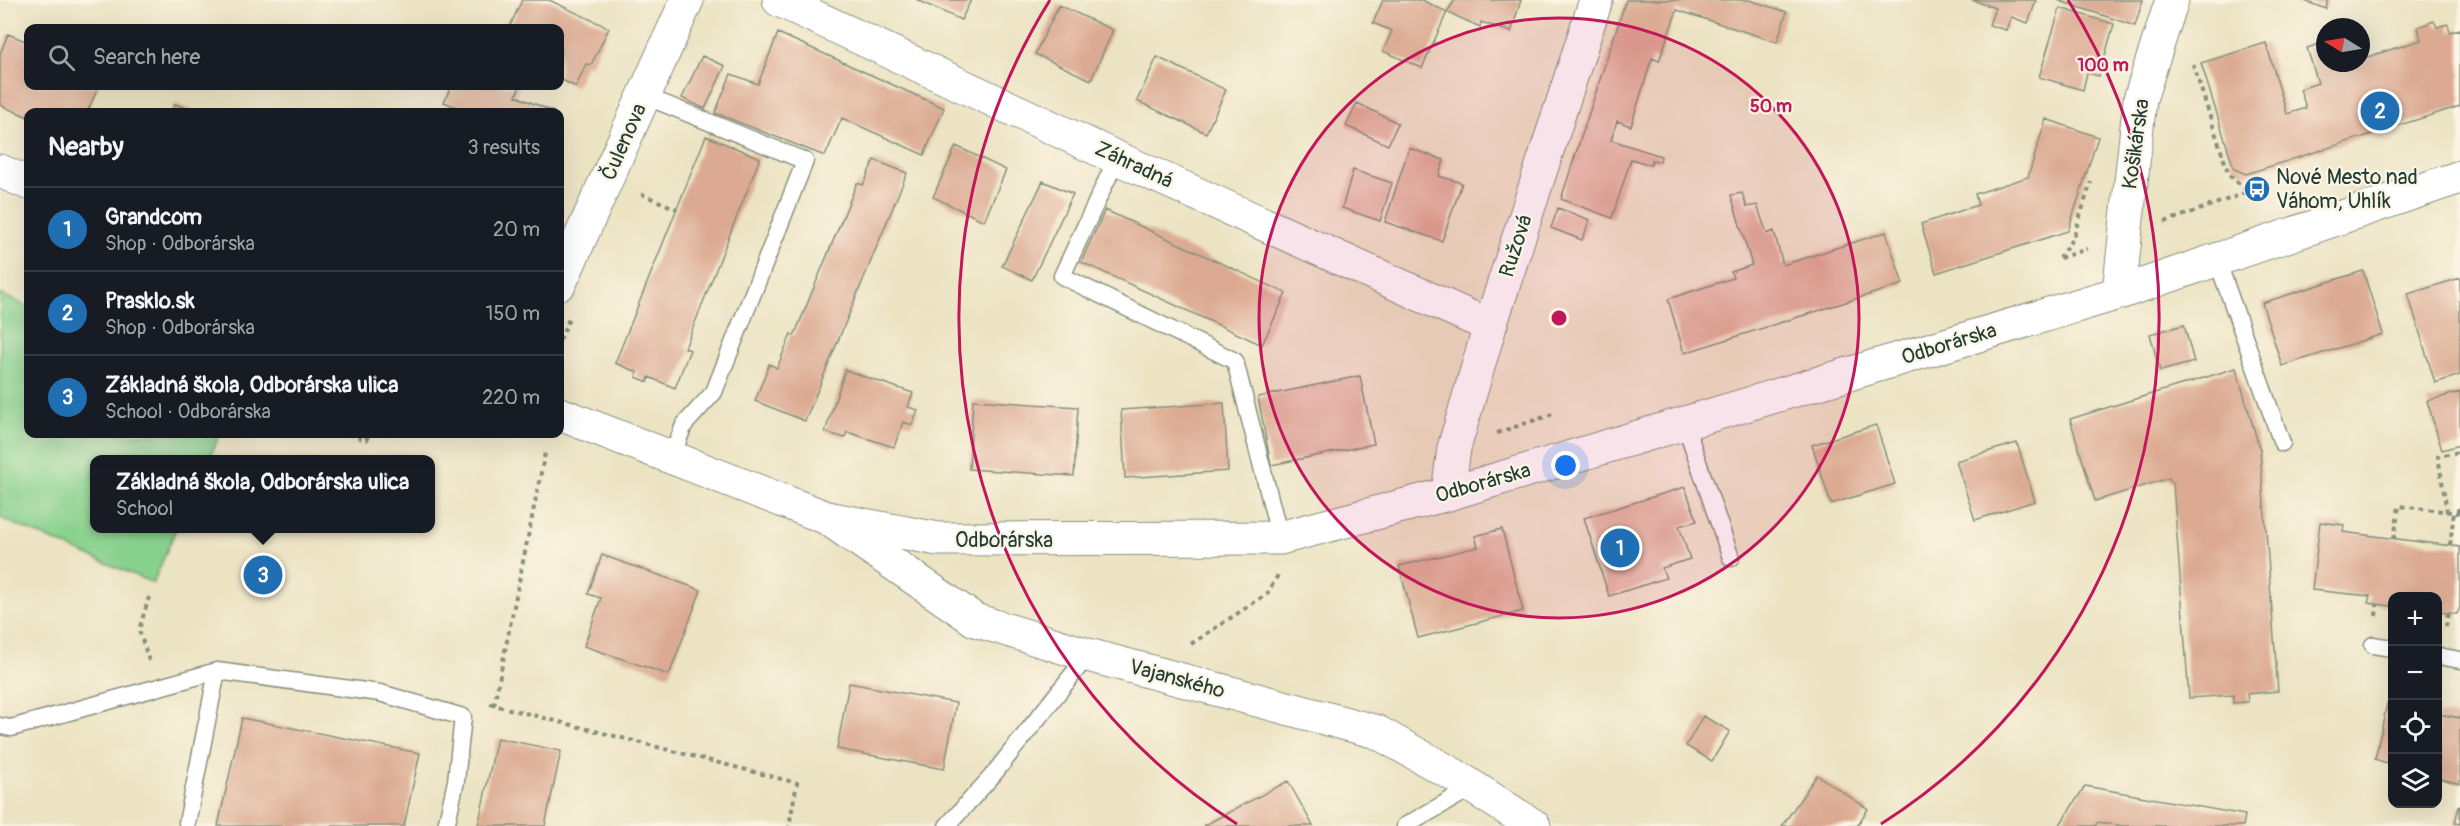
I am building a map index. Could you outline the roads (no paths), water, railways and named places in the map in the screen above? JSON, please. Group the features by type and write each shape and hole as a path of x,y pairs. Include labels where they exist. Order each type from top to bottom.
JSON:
{"street":[{"name":"Čulenova","path":"564,274 687,0"},
{"name":"Záhradná","path":"779,0 1117,158 1490,326"},
{"name":"Ružová","path":"1448,494 1454,448 1490,326 1596,0"},
{"name":"Košikárska","path":"2119,293 2140,99 2172,0"},
{"path":"0,171 24,181"},
{"name":"Odborárska","path":"564,416 827,518 938,539 1282,552 1448,494 2119,293 2460,177"},
{"name":"Vajanského","path":"827,518 975,620 1088,655 1377,732 1473,787 1534,826"}],"lane":[{"path":"645,96 805,161 714,392 684,424 671,459"},
{"path":"1117,158 1062,276 1235,362 1282,552"},
{"path":"2217,260 2282,443"},
{"path":"1685,424 1731,558"},
{"path":"2373,645 2388,647"},
{"path":"947,826 992,776 1088,655"},
{"path":"2442,657 2460,660"},
{"path":"187,823 217,671"},
{"path":"0,726 11,728 217,671 380,693 464,717 456,781 446,826"},
{"path":"1405,826 1473,787"}],"place":[{"name":"Prasklo.sk","path":"2380,111"},
{"name":"Nové Mesto nad Váhom, Uhlík","path":"2257,189"},
{"name":"Grandcom","path":"1620,548"},
{"name":"Základná škola, Odborárska ulica","path":"263,575"}]}
